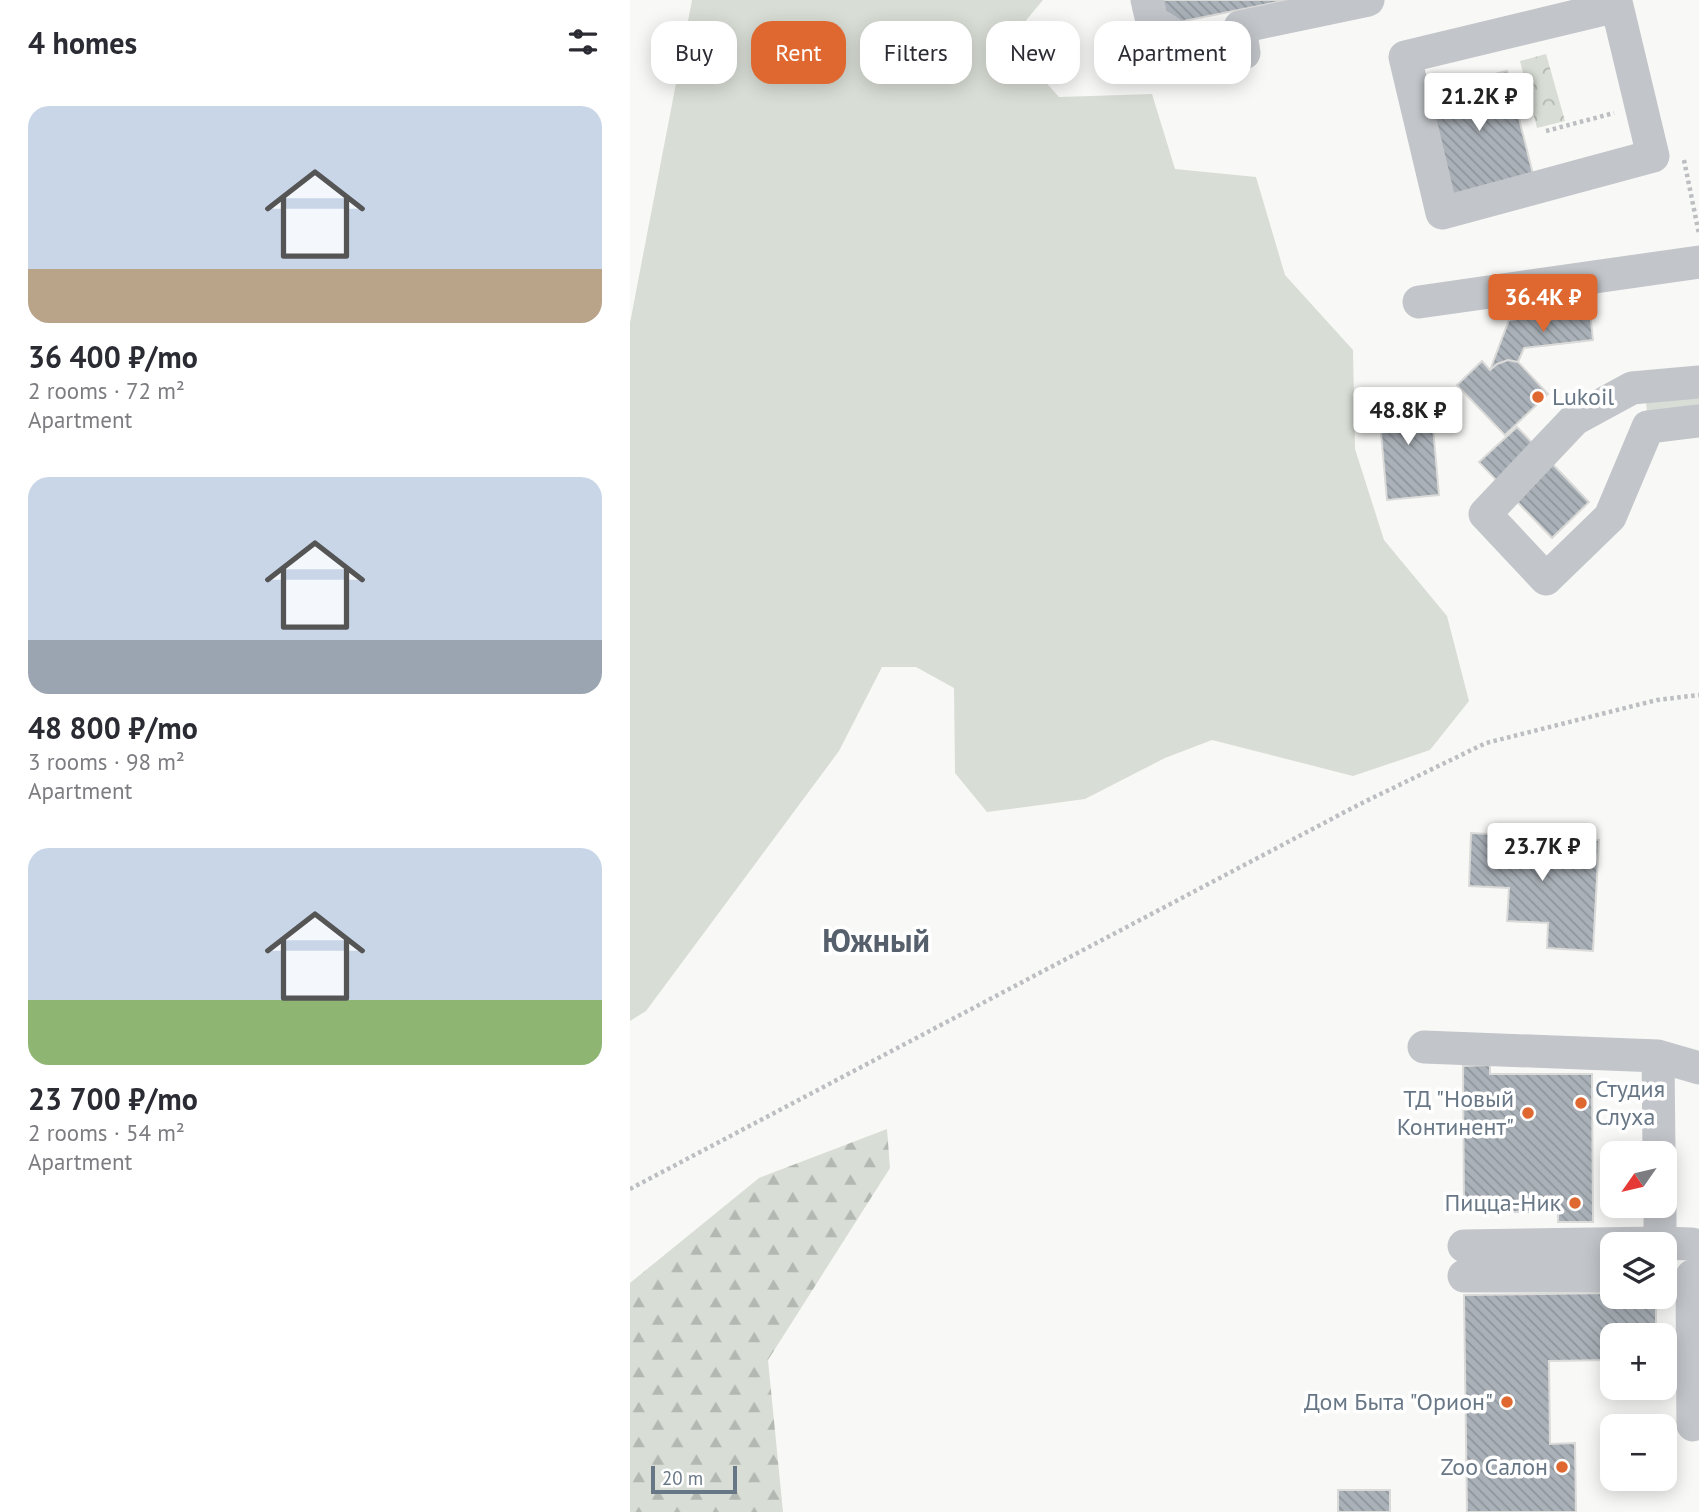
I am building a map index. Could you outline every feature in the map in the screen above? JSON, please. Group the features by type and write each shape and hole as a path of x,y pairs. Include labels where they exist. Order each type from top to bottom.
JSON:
{"lane":[{"path":"1147,0 1152,21 1174,35 1244,53 1240,27 1368,0"},
{"path":"1630,3 1653,156 1442,213 1405,57 1630,3"},
{"path":"1419,302 1699,262"},
{"path":"1699,382 1632,388 1575,419 1485,514 1546,579 1610,517 1648,427 1699,421"},
{"path":"1424,1047 1658,1056 1699,1068"},
{"path":"1658,1056 1659,1141"},
{"path":"1677,1244 1692,1244 1689,1268 1693,1425"},
{"path":"1600,1249 1464,1261 1600,1275"}],"path":[{"path":"630,1189 1347,810 1486,743 1657,700 1699,695"}],"green space":[{"path":"692,0 1043,0 1026,21 986,21 986,84 1047,84 1059,97 1152,94 1175,169 1256,177 1285,275 1353,350 1355,449 1384,540 1447,616 1469,701 1430,750 1353,776 1212,740 1165,758 1085,799 987,812 955,773 954,688 916,667 882,667 839,751 646,1011 630,1021 630,323 676,84 737,84 737,21 688,21"},
{"path":"1546,54 1565,121 1537,128 1520,61"},
{"path":"1699,397 1699,407 1647,412 1646,402"},
{"path":"887,1129 890,1168 768,1360 783,1512 630,1512 630,1283 759,1178"}],"building":[{"path":"1159,0 1288,0 1184,21 1163,21"},
{"path":"1507,71 1533,174 1452,195 1425,91"},
{"path":"1590,311 1593,340 1524,348 1518,362 1508,360 1490,370 1509,320"},
{"path":"1508,360 1518,362 1548,394 1505,435 1457,385 1482,361 1490,370"},
{"path":"1430,394 1439,495 1387,500 1378,399"},
{"path":"1517,427 1589,502 1552,538 1479,462"},
{"path":"1471,833 1599,840 1593,951 1547,948 1548,923 1507,921 1509,888 1469,886"},
{"name":"ТД \"Новый Континент\"","path":"1490,1065 1490,1074 1592,1074 1593,1222 1558,1222 1558,1212 1464,1212 1463,1066"},
{"name":"Дом Быта \"Орион\"","path":"1600,1293 1600,1309 1656,1309 1656,1323 1600,1323 1600,1360 1549,1361 1550,1444 1575,1443 1576,1512 1467,1512 1464,1295"},
{"path":"1338,1490 1390,1490 1390,1512 1338,1512"}],"place":[{"name":"Lukoil","path":"1538,397"},
{"name":"Студия Слуха","path":"1581,1103"},
{"name":"ТД \"Новый Континент\"","path":"1528,1113"},
{"name":"Пицца-Ник","path":"1575,1203"},
{"name":"Дом Быта \"Орион\"","path":"1507,1402"},
{"name":"Zoo Салон","path":"1562,1467"}],"district":[{"name":"Южный","path":"876,941"}]}
